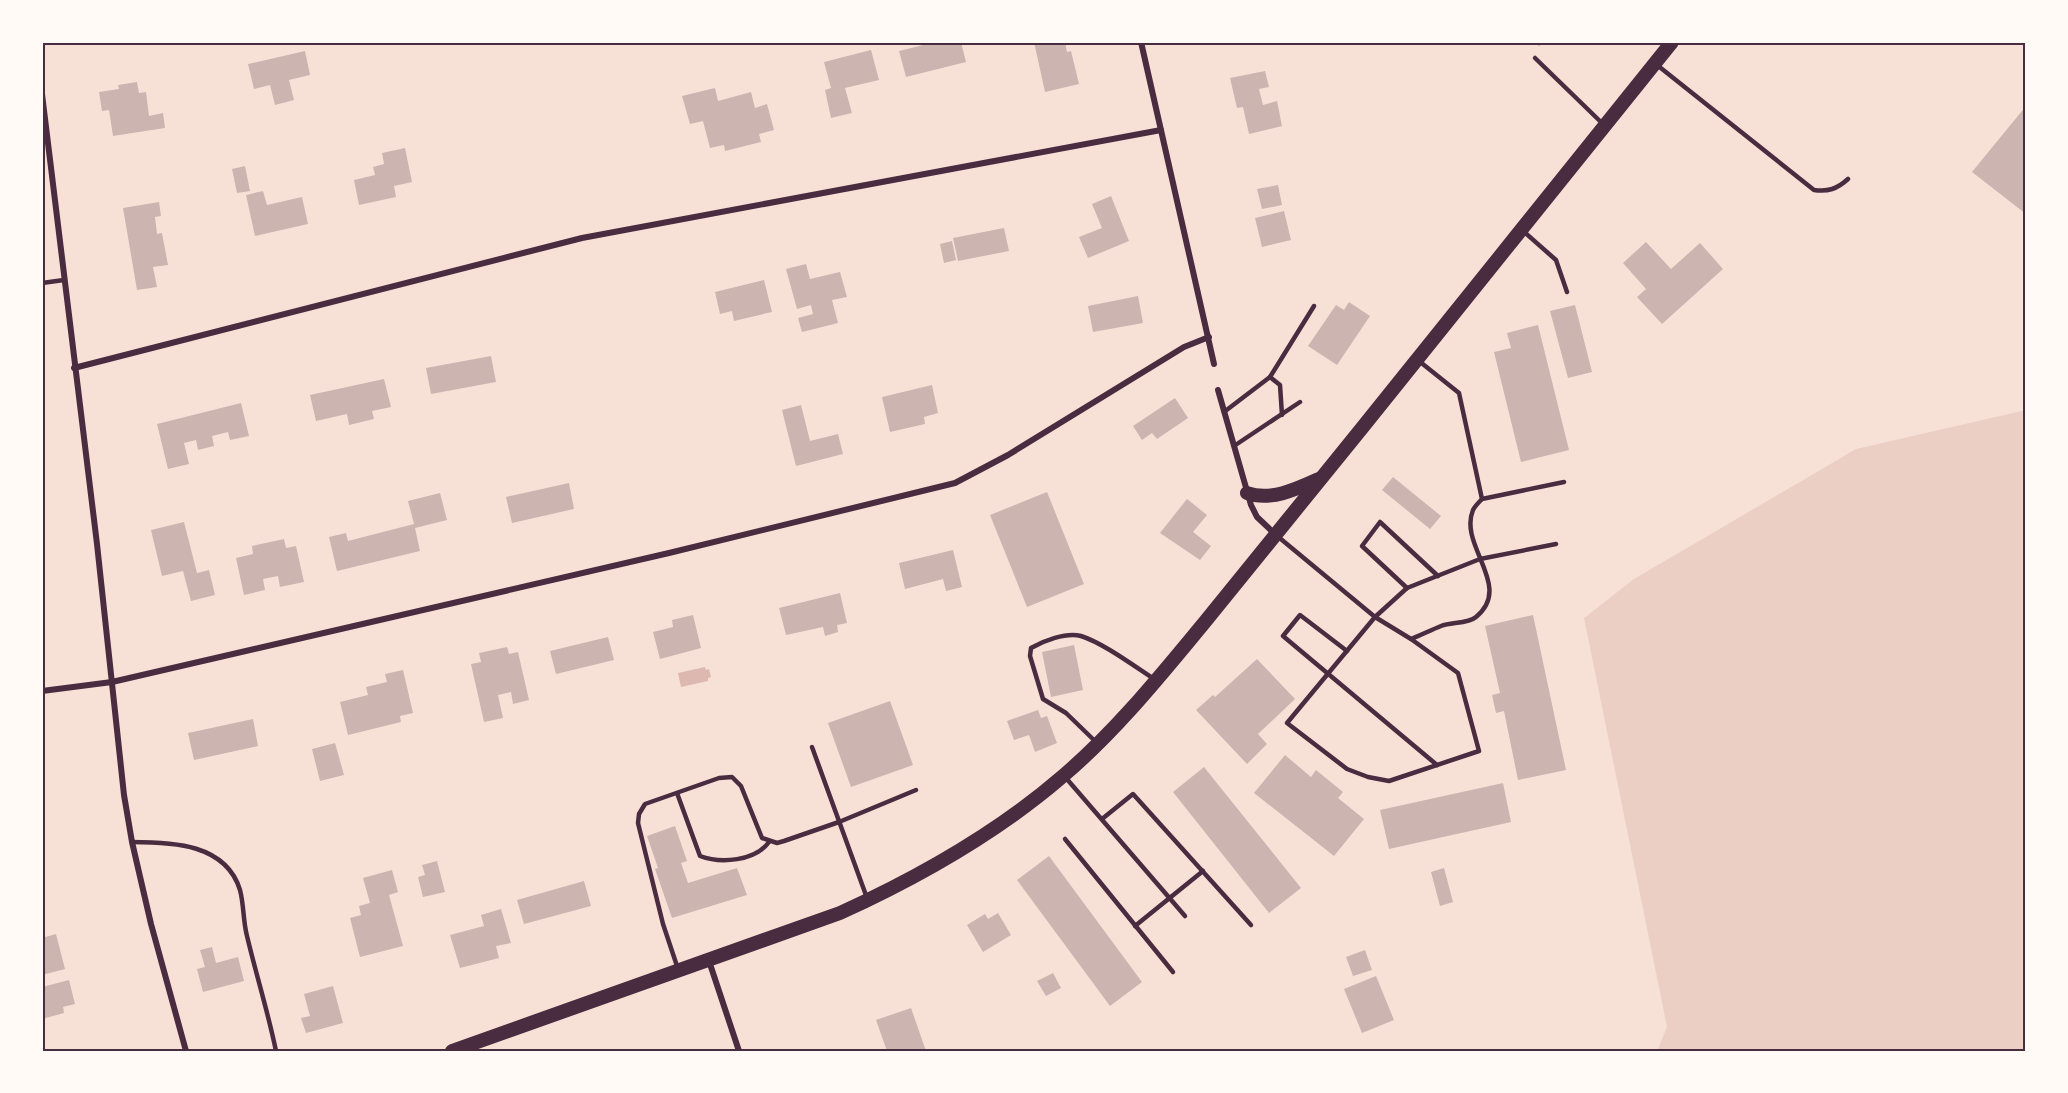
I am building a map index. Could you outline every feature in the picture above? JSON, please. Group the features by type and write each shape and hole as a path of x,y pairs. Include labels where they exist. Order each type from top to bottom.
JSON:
{"main road":[{"path":"452,1051 680,972 840,913 941,862 980,838 1064,776 1156,681 1672,42"},
{"path":"1247,493 1263,496 1275,494 1323,477"}],"street":[{"path":"1141,42 1214,364"},
{"path":"42,94 124,795 151,924 186,1051"},
{"path":"74,368 582,238 1161,130"},
{"path":"42,691 112,682 658,556 955,483 1008,455 1184,347 1209,337"},
{"path":"1218,390 1247,493 1257,517 1276,535"},
{"path":"709,961 739,1051"}],"lane":[{"path":"1534,58 1605,125"},
{"path":"1654,64 1814,190 1834,189 1848,179"},
{"path":"1521,229 1556,260 1567,292"},
{"path":"42,283 64,280"},
{"path":"1224,412 1270,377 1314,306"},
{"path":"1417,359 1459,393 1482,499"},
{"path":"1270,377 1280,385 1282,415"},
{"path":"1234,446 1300,402"},
{"path":"1411,639 1443,626 1474,619 1488,604 1491,590 1471,532 1473,510 1482,499 1564,482"},
{"path":"1407,588 1362,546 1380,522 1438,576"},
{"path":"1276,535 1375,617 1411,639 1458,673 1479,751 1389,781 1347,770 1287,723 1375,617 1407,588 1480,559 1556,544"},
{"path":"1347,651 1300,615 1283,636 1437,765"},
{"path":"1097,743 1066,713 1042,699 1030,656 1031,648 1040,643 1079,636 1123,659 1156,681"},
{"path":"812,747 868,900"},
{"path":"1064,776 1185,916"},
{"path":"680,972 668,944 638,824 639,814 645,804 719,778 732,777 741,786 762,838 769,842 784,841 839,822 916,790"},
{"path":"677,793 700,856 718,860 751,856 758,853 769,842"},
{"path":"1102,819 1133,794 1251,925"},
{"path":"1065,839 1173,972"},
{"path":"132,842 156,842 195,847 229,869 240,890 246,933 276,1051"},
{"path":"1135,926 1203,871"}],"shaded area":[{"path":"2026,410 2026,1051 1657,1051 1667,1027 1584,618 1634,579 1856,449"},
{"path":"705,667 706,670 709,669 711,677 708,681 681,687 678,673"}],"building":[{"path":"935,42 961,42 966,62 906,77 899,51"},
{"path":"1034,42 1065,42 1067,52 1071,51 1079,84 1045,92"},
{"path":"871,50 879,80 845,88 852,113 831,118 825,90 831,88 824,62"},
{"path":"305,51 310,75 289,80 294,100 275,105 270,85 254,89 248,64"},
{"path":"1265,71 1269,87 1259,89 1263,105 1277,101 1282,126 1249,134 1243,107 1237,108 1230,78"},
{"path":"137,82 139,93 146,92 149,116 163,113 165,128 113,136 109,110 102,111 99,92 119,89 118,85"},
{"path":"715,88 718,101 751,92 755,108 767,104 774,130 759,134 761,142 725,151 724,145 710,148 703,121 690,124 682,96"},
{"path":"2026,106 2026,214 1972,172"},
{"path":"405,148 412,182 394,186 396,197 359,205 354,180 375,175 373,167 384,164 382,153"},
{"path":"245,166 250,191 237,193 232,169"},
{"path":"1278,185 1282,205 1262,209 1257,189"},
{"path":"263,191 267,205 302,197 308,224 255,236 246,195"},
{"path":"1111,196 1129,241 1088,258 1079,237 1102,228 1092,204"},
{"path":"159,202 161,216 155,217 157,234 162,233 168,265 153,267 157,287 137,290 123,208"},
{"path":"1284,211 1291,240 1262,247 1255,218"},
{"path":"1004,228 1009,251 958,261 953,238"},
{"path":"952,241 956,260 944,263 940,244"},
{"path":"1646,242 1671,269 1700,243 1723,269 1662,324 1637,297 1646,289 1623,263"},
{"path":"806,264 810,279 840,272 847,297 832,300 838,323 802,332 798,318 813,314 811,305 797,309 786,269"},
{"path":"764,280 772,312 734,321 732,311 720,314 715,292"},
{"path":"1138,296 1143,323 1093,332 1088,306"},
{"path":"1349,302 1370,316 1337,365 1308,346 1336,305 1344,310"},
{"path":"1575,305 1592,372 1568,378 1550,311"},
{"path":"1538,325 1569,450 1521,462 1494,352 1511,348 1507,333"},
{"path":"491,356 496,382 431,394 426,368"},
{"path":"384,379 391,407 372,411 374,419 349,425 347,414 316,421 310,395"},
{"path":"932,385 938,413 924,417 925,424 890,432 882,397"},
{"path":"1175,398 1188,418 1157,439 1152,433 1142,440 1133,426"},
{"path":"241,403 249,436 230,440 228,432 212,436 214,446 198,450 196,440 184,443 189,464 168,469 157,424"},
{"path":"801,405 810,441 838,434 843,454 796,466 782,410"},
{"path":"1393,477 1441,516 1430,529 1382,490"},
{"path":"569,483 574,509 512,523 506,497"},
{"path":"1047,492 1084,584 1027,607 990,515"},
{"path":"440,493 447,520 415,528 420,551 337,571 329,537 346,533 348,541 414,524 408,501"},
{"path":"1187,499 1207,515 1193,532 1211,546 1200,560 1160,533"},
{"path":"184,522 197,573 209,570 215,595 191,601 183,571 162,576 151,530"},
{"path":"284,539 286,548 296,546 304,582 280,587 278,576 263,579 265,590 244,595 236,558 253,554 252,546"},
{"path":"953,550 962,587 946,591 943,579 905,589 899,563"},
{"path":"840,593 847,623 837,625 838,632 825,636 823,627 786,635 779,608"},
{"path":"693,615 701,648 660,659 653,632 673,627 672,620"},
{"path":"1533,615 1566,770 1518,780 1504,711 1496,713 1492,695 1500,693 1485,626"},
{"path":"608,637 614,660 556,674 550,651"},
{"path":"1074,645 1083,690 1051,697 1042,652"},
{"path":"507,647 509,654 518,652 529,700 513,704 511,692 498,695 503,718 484,722 471,664 481,662 479,653"},
{"path":"1257,659 1295,699 1258,734 1267,744 1247,764 1196,710 1213,695 1215,697"},
{"path":"403,670 413,713 400,716 401,722 348,735 340,702 368,695 366,687 387,682 385,674"},
{"path":"890,701 913,765 851,787 828,723"},
{"path":"1038,710 1041,718 1047,716 1057,743 1035,752 1029,735 1014,740 1007,721"},
{"path":"253,719 258,746 194,760 188,733"},
{"path":"335,743 344,775 320,781 312,749"},
{"path":"1285,755 1311,777 1316,770 1343,792 1338,798 1364,819 1334,856 1254,793"},
{"path":"1204,767 1301,888 1269,913 1173,792"},
{"path":"1503,783 1511,822 1389,849 1380,810"},
{"path":"675,826 687,861 681,863 688,883 737,868 747,895 672,918 655,869 658,868 647,836"},
{"path":"1049,856 1142,982 1110,1006 1017,880"},
{"path":"437,861 445,892 423,897 418,877 425,875 422,865"},
{"path":"1444,868 1453,902 1440,906 1431,872"},
{"path":"392,870 398,892 389,895 403,946 360,957 350,918 361,915 359,906 370,903 363,878"},
{"path":"584,881 591,906 524,924 517,900"},
{"path":"501,909 511,943 496,946 499,958 460,968 450,935 484,926 481,915"},
{"path":"998,913 1011,935 983,952 967,925 985,914 988,919"},
{"path":"56,934 65,969 42,975 42,938"},
{"path":"212,947 216,963 238,957 244,981 203,992 197,969 205,967 200,950"},
{"path":"1365,950 1372,970 1353,976 1346,957"},
{"path":"1053,973 1061,988 1046,996 1037,981"},
{"path":"1376,976 1394,1020 1362,1033 1344,989"},
{"path":"69,980 75,1004 63,1007 64,1013 42,1019 42,987"},
{"path":"333,986 343,1023 306,1033 301,1018 310,1016 304,994"},
{"path":"911,1008 926,1051 887,1051 876,1020"}]}
